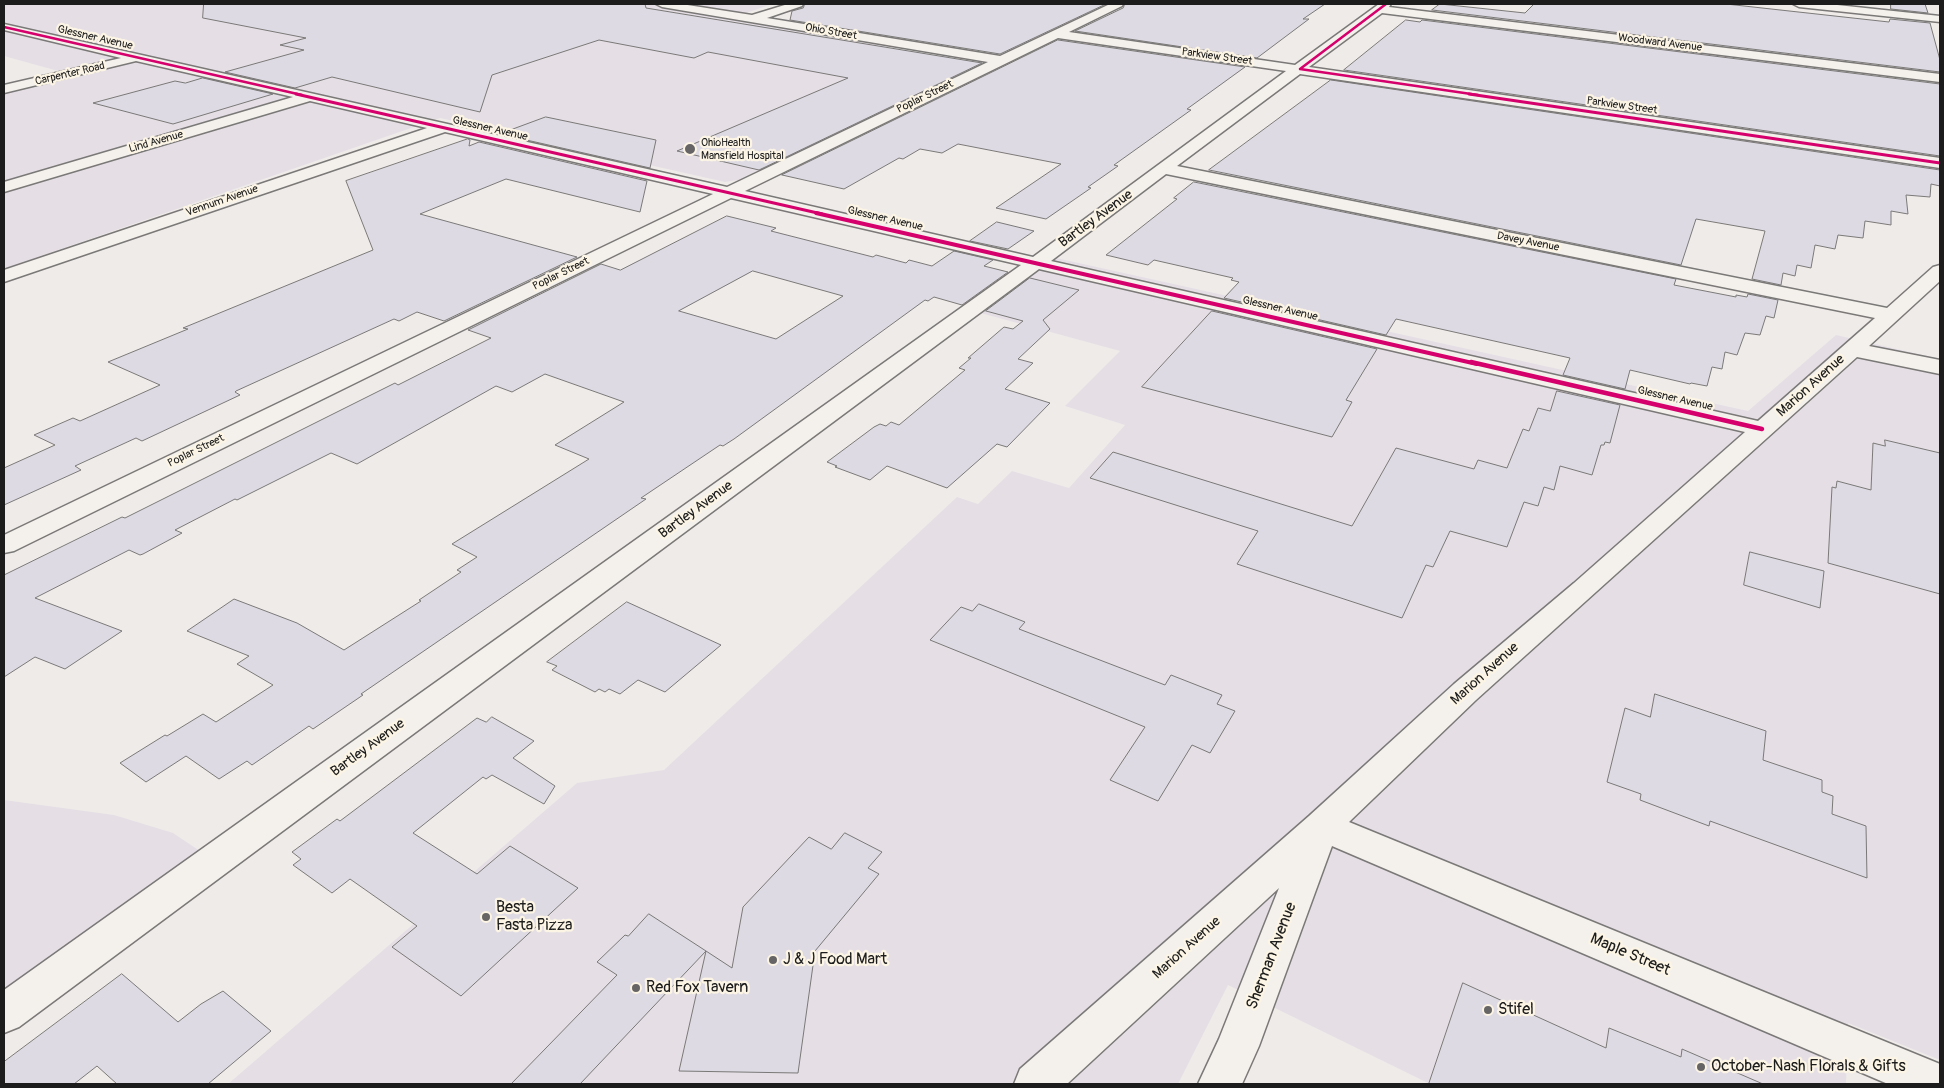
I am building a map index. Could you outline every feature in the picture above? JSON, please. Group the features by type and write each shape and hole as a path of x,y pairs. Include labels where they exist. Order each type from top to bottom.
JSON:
{"street":[{"name":"Ohio Street","path":"662,4 1000,60"},
{"path":"755,19 798,4"},
{"name":"Poplar Street","path":"4,545 1118,4"},
{"path":"1799,4 1940,19"},
{"name":"Bartley Avenue","path":"4,1014 1165,169 1382,6"},
{"name":"Woodward Avenue","path":"1382,6 1940,78"},
{"name":"Glessner Avenue","path":"4,27 1762,429"},
{"name":"Parkview Street","path":"1058,34 1940,163"},
{"name":"Carpenter Road","path":"4,89 137,58"},
{"name":"Lind Avenue","path":"4,187 307,97"},
{"name":"Vennum Avenue","path":"4,276 441,128"},
{"name":"Davey Avenue","path":"1165,169 1892,315"},
{"name":"Marion Avenue","path":"1036,1084 1322,826 1465,692 1940,271"},
{"path":"1852,349 1940,368"},
{"name":"Sherman Avenue","path":"1220,1084 1238,1046 1322,826"},
{"name":"Maple Street","path":"1322,826 1938,1084"}],"shaded area":[{"name":"OhioHealth Mansfield Hospital","path":"4,4 772,4 729,19 981,63 738,180 725,182 440,118 6,268 4,267 4,89 69,74 4,56"},
{"path":"1056,258 1748,411 1836,335 1940,359 1940,1060 1848,1023 1846,1084 1430,1084 1228,985 1178,1084 228,1084 577,783 664,770 957,497 978,504 1012,471 1069,488 1125,425 1065,406 1120,351 977,312"},
{"path":"4,800 114,815 173,833 200,851 4,993"}],"building":[{"path":"204,4 645,4 646,8 982,63 759,170 677,151 848,78 708,52 694,58 599,40 492,75 480,112 332,77 295,88 225,72 304,50 280,45 306,38 203,18"},
{"path":"805,4 1106,4 1000,54 790,20 792,11 803,8"},
{"path":"1125,4 1325,4 1303,19 1309,19 1257,58 1075,31 1123,8"},
{"path":"1440,4 1525,13 1534,4 1726,4 1889,22 1890,19 1930,23 1940,60 1940,72 1432,10"},
{"path":"1891,4 1925,4 1928,13 1891,9"},
{"path":"1406,20 1420,22 1422,20 1940,84 1940,156 1344,70"},
{"path":"1058,40 1245,67 1187,109 1191,110 1114,165 1118,166 1088,187 1091,188 1046,219 996,208 1061,164 958,144 942,153 920,149 903,159 899,158 844,189 782,175"},
{"path":"203,78 273,94 173,124 93,103 175,81 185,83"},
{"path":"1331,80 1940,170 1940,186 1931,184 1930,197 1906,195 1908,214 1891,211 1891,225 1865,221 1863,238 1838,235 1835,249 1815,245 1811,268 1797,265 1795,276 1783,273 1781,285 1752,279 1765,231 1696,219 1681,265 1209,170"},
{"path":"546,117 656,140 650,168 500,134"},
{"path":"468,139 470,140 469,146 479,142 647,181 640,212 506,179 420,214 577,257 444,321 417,312 399,321 394,319 236,391 240,395 142,441 136,438 75,466 81,470 4,505 4,468 55,445 34,435 73,418 80,421 160,385 108,362 188,329 183,328 373,250 346,181"},
{"path":"1194,182 1676,279 1674,285 1736,297 1736,295 1747,297 1748,294 1778,300 1774,318 1766,316 1760,335 1745,333 1737,355 1725,352 1722,369 1712,367 1707,386 1690,384 1630,370 1625,389 1563,375 1570,358 1396,319 1386,335 1224,298 1239,282 1231,280 1233,278 1154,260 1148,265 1106,255 1177,199 1174,198"},
{"path":"727,216 776,228 771,231 873,257 876,255 906,263 909,260 932,266 954,251 993,260 984,266 1008,272 962,305 934,297 928,301 925,300 734,439 723,446 720,445 641,498 646,499 361,694 363,695 313,729 309,726 252,765 247,761 219,779 186,756 146,782 120,763 203,714 216,722 273,685 237,664 249,656 187,631 234,599 297,623 344,650 421,601 419,600 461,572 457,570 477,557 452,544 589,459 555,445 624,402 545,374 512,392 496,386 357,464 331,453 175,530 182,533 143,554 140,555 129,550 35,598 122,631 65,669 35,657 4,677 4,575 122,517 125,518 395,383 398,385 491,338 468,330 601,264 620,270","holes":["753,271 843,296 776,339 679,311"]},
{"path":"997,222 1034,231 1008,249 970,241"},
{"path":"1030,278 1079,290 1043,320 1050,329 1018,359 1033,363 1005,389 1050,403 1007,447 997,444 947,488 887,466 870,480 835,467 837,466 827,462 874,427 880,424 886,426 891,422 899,425 965,370 959,368 1004,327 1013,329 1023,321 986,311"},
{"path":"1212,311 1377,349 1346,400 1352,402 1332,437 1142,387"},
{"path":"1557,391 1620,405 1610,443 1605,442 1604,445 1601,445 1592,475 1560,466 1554,490 1544,487 1538,506 1524,502 1507,547 1450,531 1433,567 1426,565 1402,618 1237,564 1258,531 1090,478 1113,452 1352,526 1396,448 1474,469 1478,460 1507,468 1523,429 1529,431 1538,408 1550,411"},
{"path":"1885,440 1940,453 1940,594 1828,563 1832,487 1836,488 1837,481 1871,490 1873,443 1885,446"},
{"path":"1750,552 1824,571 1820,608 1744,585"},
{"path":"627,602 721,645 665,692 638,680 620,694 609,689 605,692 599,689 595,692 552,670 557,666 547,662"},
{"path":"979,604 1025,622 1019,629 1165,685 1171,675 1222,695 1217,704 1235,711 1210,753 1192,745 1158,801 1110,780 1145,727 930,640 961,607 972,611"},
{"path":"1655,694 1766,731 1763,760 1822,780 1822,792 1833,796 1832,814 1866,826 1867,878 1710,821 1709,826 1640,800 1641,794 1607,782 1625,708 1650,717"},
{"path":"492,717 534,741 513,758 555,786 544,804 492,775 486,779 483,777 413,833 477,874 510,846 578,888 461,996 392,947 417,926 350,879 332,893 293,865 301,859 292,852 337,819 340,821 477,718 486,722"},
{"name":"J & J Food Mart","path":"845,833 882,852 868,868 879,874 815,951 798,1073 679,1071 706,951 732,968 743,907 809,837 831,849"},
{"name":"Red Fox Tavern","path":"649,914 706,951 580,1084 511,1084 617,975 597,962 625,935 628,936"},
{"path":"122,974 178,1022 201,1004 223,991 271,1031 208,1084 117,1084 97,1066 74,1084 4,1084 4,1062"},
{"name":"Stifel","path":"1463,983 1606,1048 1609,1028 1681,1057 1682,1049 1763,1084 1429,1084"}],"cycle path":[{"path":"1300,69 1386,4"},
{"path":"4,27 1762,429"},
{"path":"1300,69 1940,163"}],"place":[{"name":"OhioHealth Mansfield Hospital","path":"690,149"},
{"name":"Besta Fasta Pizza","path":"486,917"},
{"name":"J & J Food Mart","path":"773,960"},
{"name":"Red Fox Tavern","path":"636,988"},
{"name":"Stifel","path":"1488,1010"},
{"name":"October-Nash Florals & Gifts","path":"1701,1067"}]}
